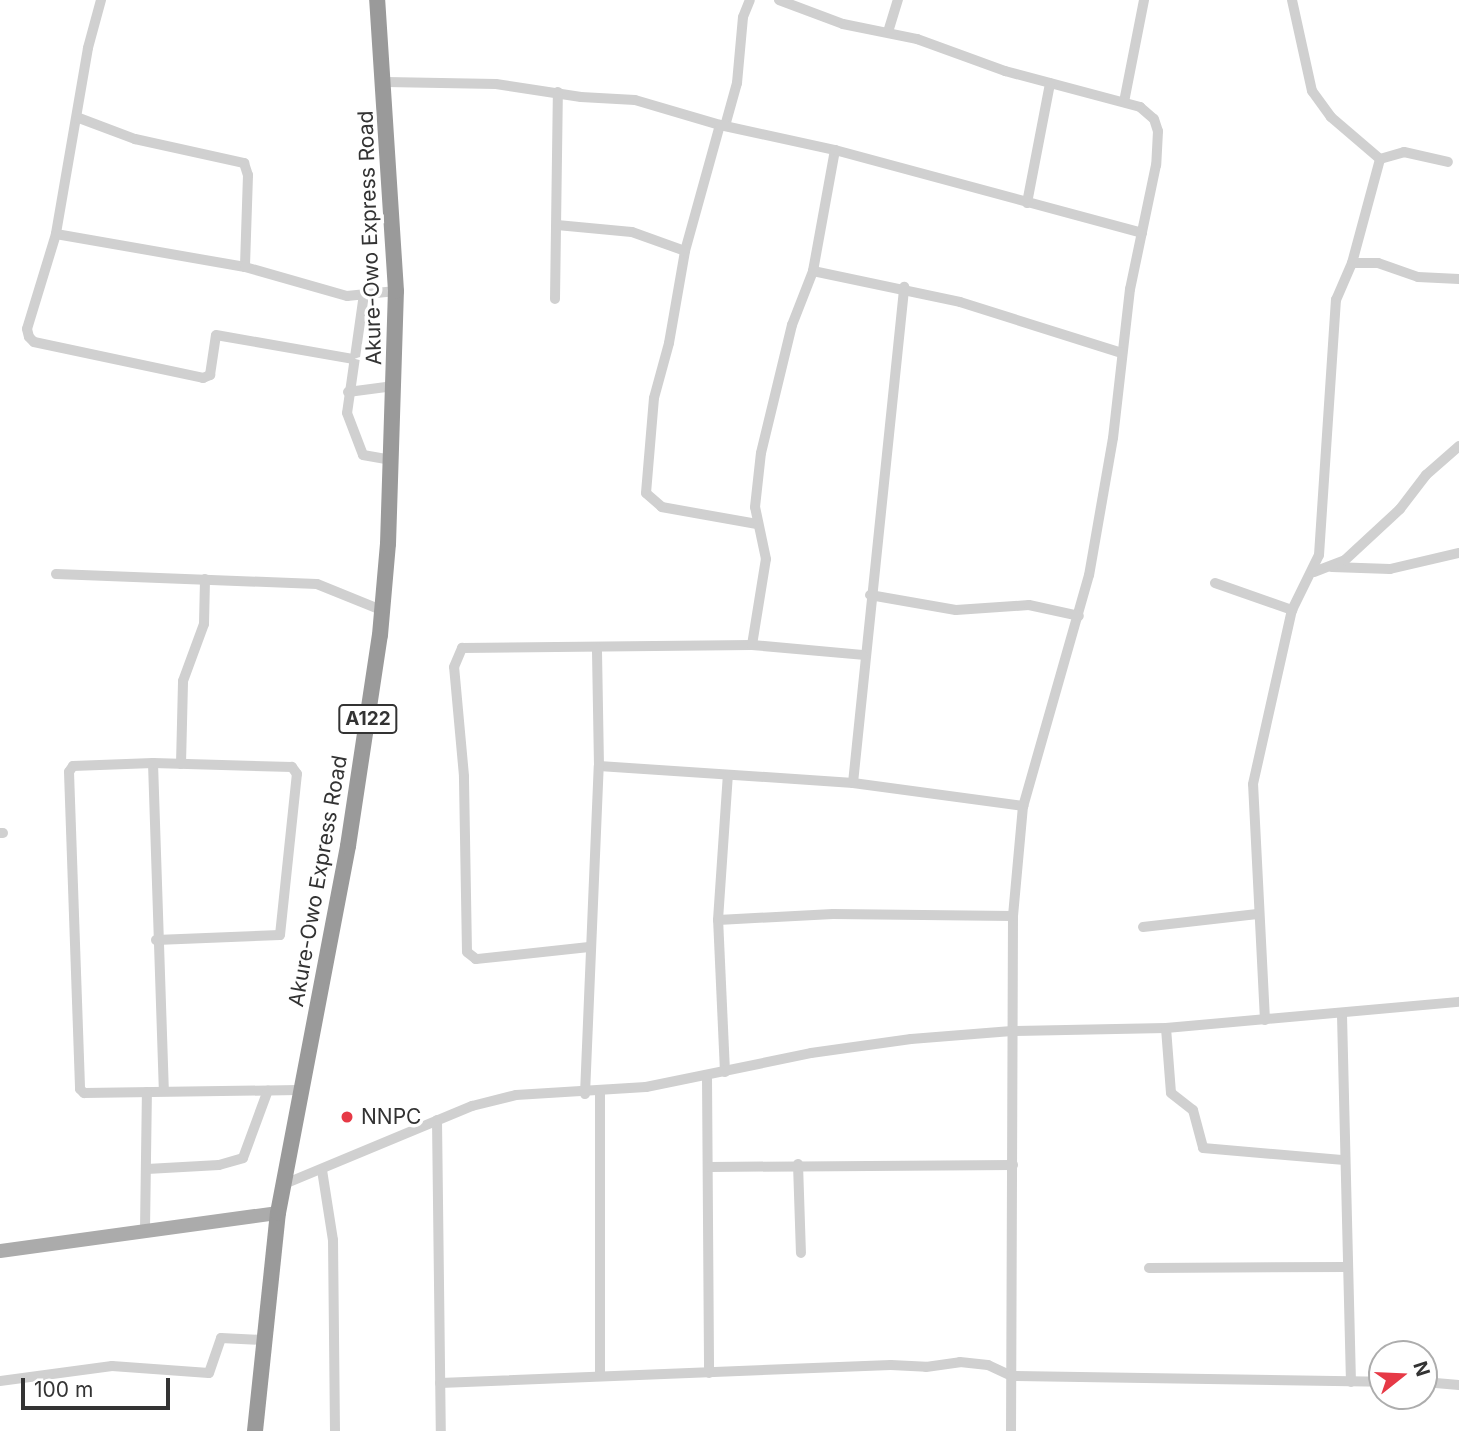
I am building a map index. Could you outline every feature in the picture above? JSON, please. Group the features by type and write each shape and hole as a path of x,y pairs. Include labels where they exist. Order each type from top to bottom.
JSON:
{"highway":[{"name":"Akure-Owo Express Road","path":"255,1431 262,1340 282,1185 298,1090 348,846 381,610 392,460 396,292 386,82 377,0"}],"main road":[{"path":"0,1251 278,1213"}],"street":[{"path":"101,0 88,48 79,118 56,234 27,329 34,342 203,378 210,375 212,338 216,335 354,359"},
{"path":"750,0 743,17 737,83 685,251 669,343 654,398 646,493 662,507 757,524"},
{"path":"779,0 843,24 888,32 1050,83 1124,102 1148,112 1158,131 1156,165 1122,353 1102,506 1079,617 1023,806 1013,916 1011,1431"},
{"path":"888,32 898,0"},
{"path":"1124,102 1144,0"},
{"path":"1292,0 1312,91 1331,117 1380,159"},
{"path":"386,82 496,83 643,102 722,126 835,150 1142,233"},
{"path":"1027,203 1050,83"},
{"path":"555,299 558,92"},
{"path":"79,118 135,139 244,163 248,175 245,267"},
{"path":"752,645 766,559 757,524 761,453 792,325 813,271 835,150"},
{"path":"1380,159 1404,152 1448,162"},
{"path":"1265,1020 1256,915 1253,784 1292,610 1314,572 1336,300 1352,263 1380,159"},
{"path":"557,225 632,232 685,251"},
{"path":"56,234 245,267 321,291 364,294 396,292"},
{"path":"1352,263 1378,263 1418,277 1459,279"},
{"path":"813,271 904,287 1122,353"},
{"path":"853,783 863,655 888,469 904,287"},
{"path":"364,294 347,413 360,451 370,458 392,460"},
{"path":"348,392 394,386"},
{"path":"1332,567 1381,527 1426,475 1459,446"},
{"path":"1314,572 1332,567 1390,569 1459,553"},
{"path":"56,574 327,585 381,610"},
{"path":"181,764 183,681 204,624 205,579"},
{"path":"1215,583 1292,610"},
{"path":"870,595 956,610 1029,605 1079,617"},
{"path":"589,947 476,958 467,952 464,776 454,667 457,654 471,646 597,648 752,645 863,655"},
{"path":"585,1094 598,766 597,648"},
{"path":"153,763 156,940 164,1091"},
{"path":"156,940 275,936 282,931 294,769 153,763 73,766 69,772 77,1083 84,1093 298,1090"},
{"path":"598,766 853,783 1023,806"},
{"path":"725,1072 718,920 728,775"},
{"path":"718,920 833,914 1013,916"},
{"path":"1143,927 1256,915"},
{"path":"282,1185 437,1120 516,1095 600,1093 707,1077 911,1039 1012,1031 1166,1028 1342,1015 1459,1002"},
{"path":"1342,1015 1351,1382"},
{"path":"1166,1028 1171,1093 1193,1110 1203,1148 1345,1160"},
{"path":"707,1077 710,1167 709,1373"},
{"path":"147,1169 219,1165 243,1158 268,1090"},
{"path":"145,1230 147,1092"},
{"path":"600,1093 600,1374"},
{"path":"437,1120 441,1431"},
{"path":"710,1167 798,1164 1013,1165"},
{"path":"798,1164 801,1253"},
{"path":"322,1170 333,1240 335,1431"},
{"path":"1149,1268 1347,1266"},
{"path":"0,1381 112,1366 209,1373 221,1338 262,1340"},
{"path":"440,1383 600,1374 926,1367 960,1362 988,1366 1012,1376 1368,1382"},
{"path":"1438,1383 1459,1385"}],"place":[{"name":"NNPC","path":"347,1117"}]}
